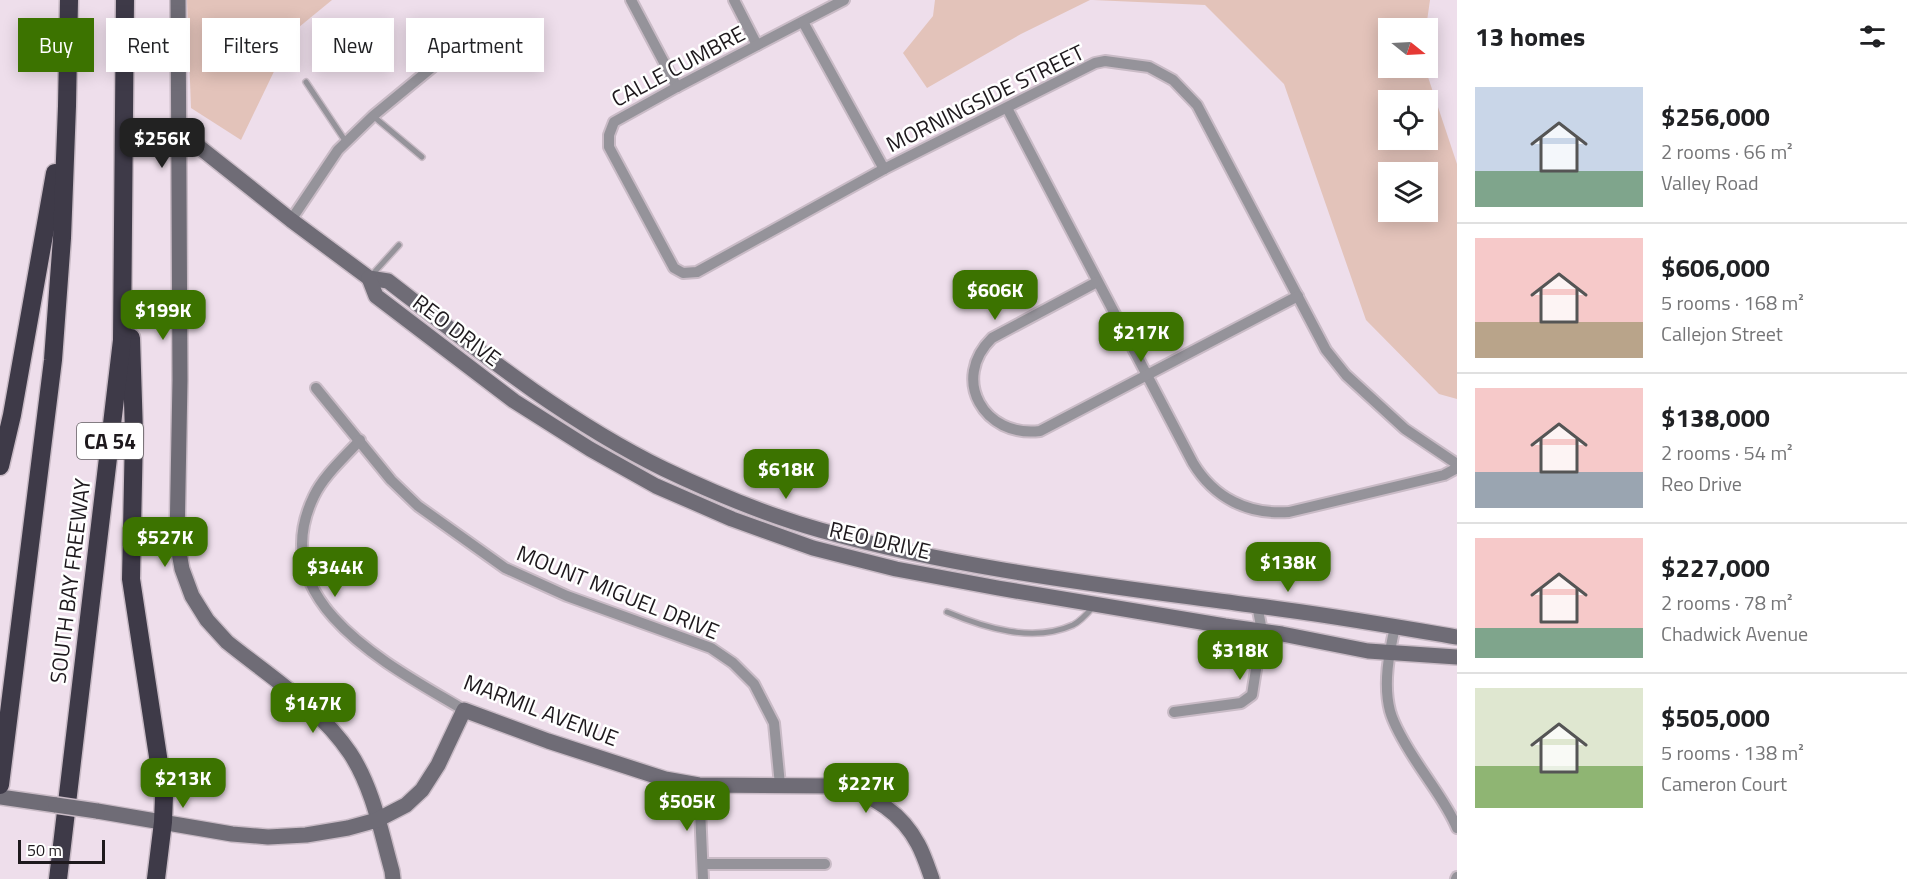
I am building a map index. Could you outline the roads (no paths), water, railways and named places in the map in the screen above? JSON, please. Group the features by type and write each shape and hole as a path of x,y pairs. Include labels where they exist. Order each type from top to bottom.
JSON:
{"highway":[{"name":"SOUTH BAY FREEWAY","path":"0,785 53,360 62,238 69,0"},
{"name":"SOUTH BAY FREEWAY","path":"58,879 122,340 125,0"},
{"path":"0,466 12,415 67,106"},
{"path":"125,137 134,433 131,579 164,796 156,879"}],"main road":[{"path":"178,0 180,380 177,541 182,569 192,596 207,620 226,642 319,715 350,754 371,796 393,879"},
{"name":"REO DRIVE","path":"179,131 291,220 369,278 388,281 526,387 595,430 663,468 738,501 818,529 898,550 1076,581 1257,605 1457,637"},
{"name":"REO DRIVE","path":"369,278 376,296 514,401 590,449 656,486 732,519 815,548 896,569 998,588 1262,631 1368,651 1457,657"},
{"path":"0,797 232,834 268,837 306,835 348,828 377,820 406,805 422,790 438,765 464,710"},
{"name":"MARMIL AVENUE","path":"464,710 539,738 657,776 699,785 837,786 857,792 875,800 896,816 913,835 920,846 932,879"}],"street":[{"path":"631,0 676,87"},
{"path":"734,0 757,45"},
{"name":"CALLE CUMBRE","path":"641,207 609,147 610,130 614,122 676,87 844,0"},
{"path":"803,22 884,170"},
{"name":"MORNINGSIDE STREET","path":"641,207 670,264 678,271 697,272 884,170 1095,63 1105,61 1149,67 1173,80 1197,105 1326,350 1346,375 1405,429 1457,466"},
{"path":"291,220 338,150 373,116 426,72"},
{"path":"1007,108 1146,376 1199,473 1215,490 1245,508 1267,512 1289,512 1444,475 1457,466"},
{"path":"1097,282 992,338 986,344 976,359 973,376 974,391 992,419 1007,428 1023,432 1040,431 1298,296"},
{"name":"MOUNT MIGUEL DRIVE","path":"316,388 391,480 418,506 506,568 567,596 711,648 734,663 754,684 774,723 780,784"},
{"name":"MARMIL AVENUE","path":"360,440 319,487 310,507 303,541 310,581 317,597 331,616 378,657 464,710"},
{"path":"1174,712 1241,703 1252,695 1262,631 1257,605"},
{"path":"1395,627 1390,652 1388,685 1390,710 1424,774 1450,811 1457,828"},
{"path":"699,785 703,879"},
{"path":"703,864 825,864"}],"lane":[{"path":"306,82 346,142"},
{"path":"373,116 422,157"},
{"path":"369,278 399,245"},
{"path":"947,612 988,627 1010,632 1032,633 1074,624 1083,618 1096,603"}]}
